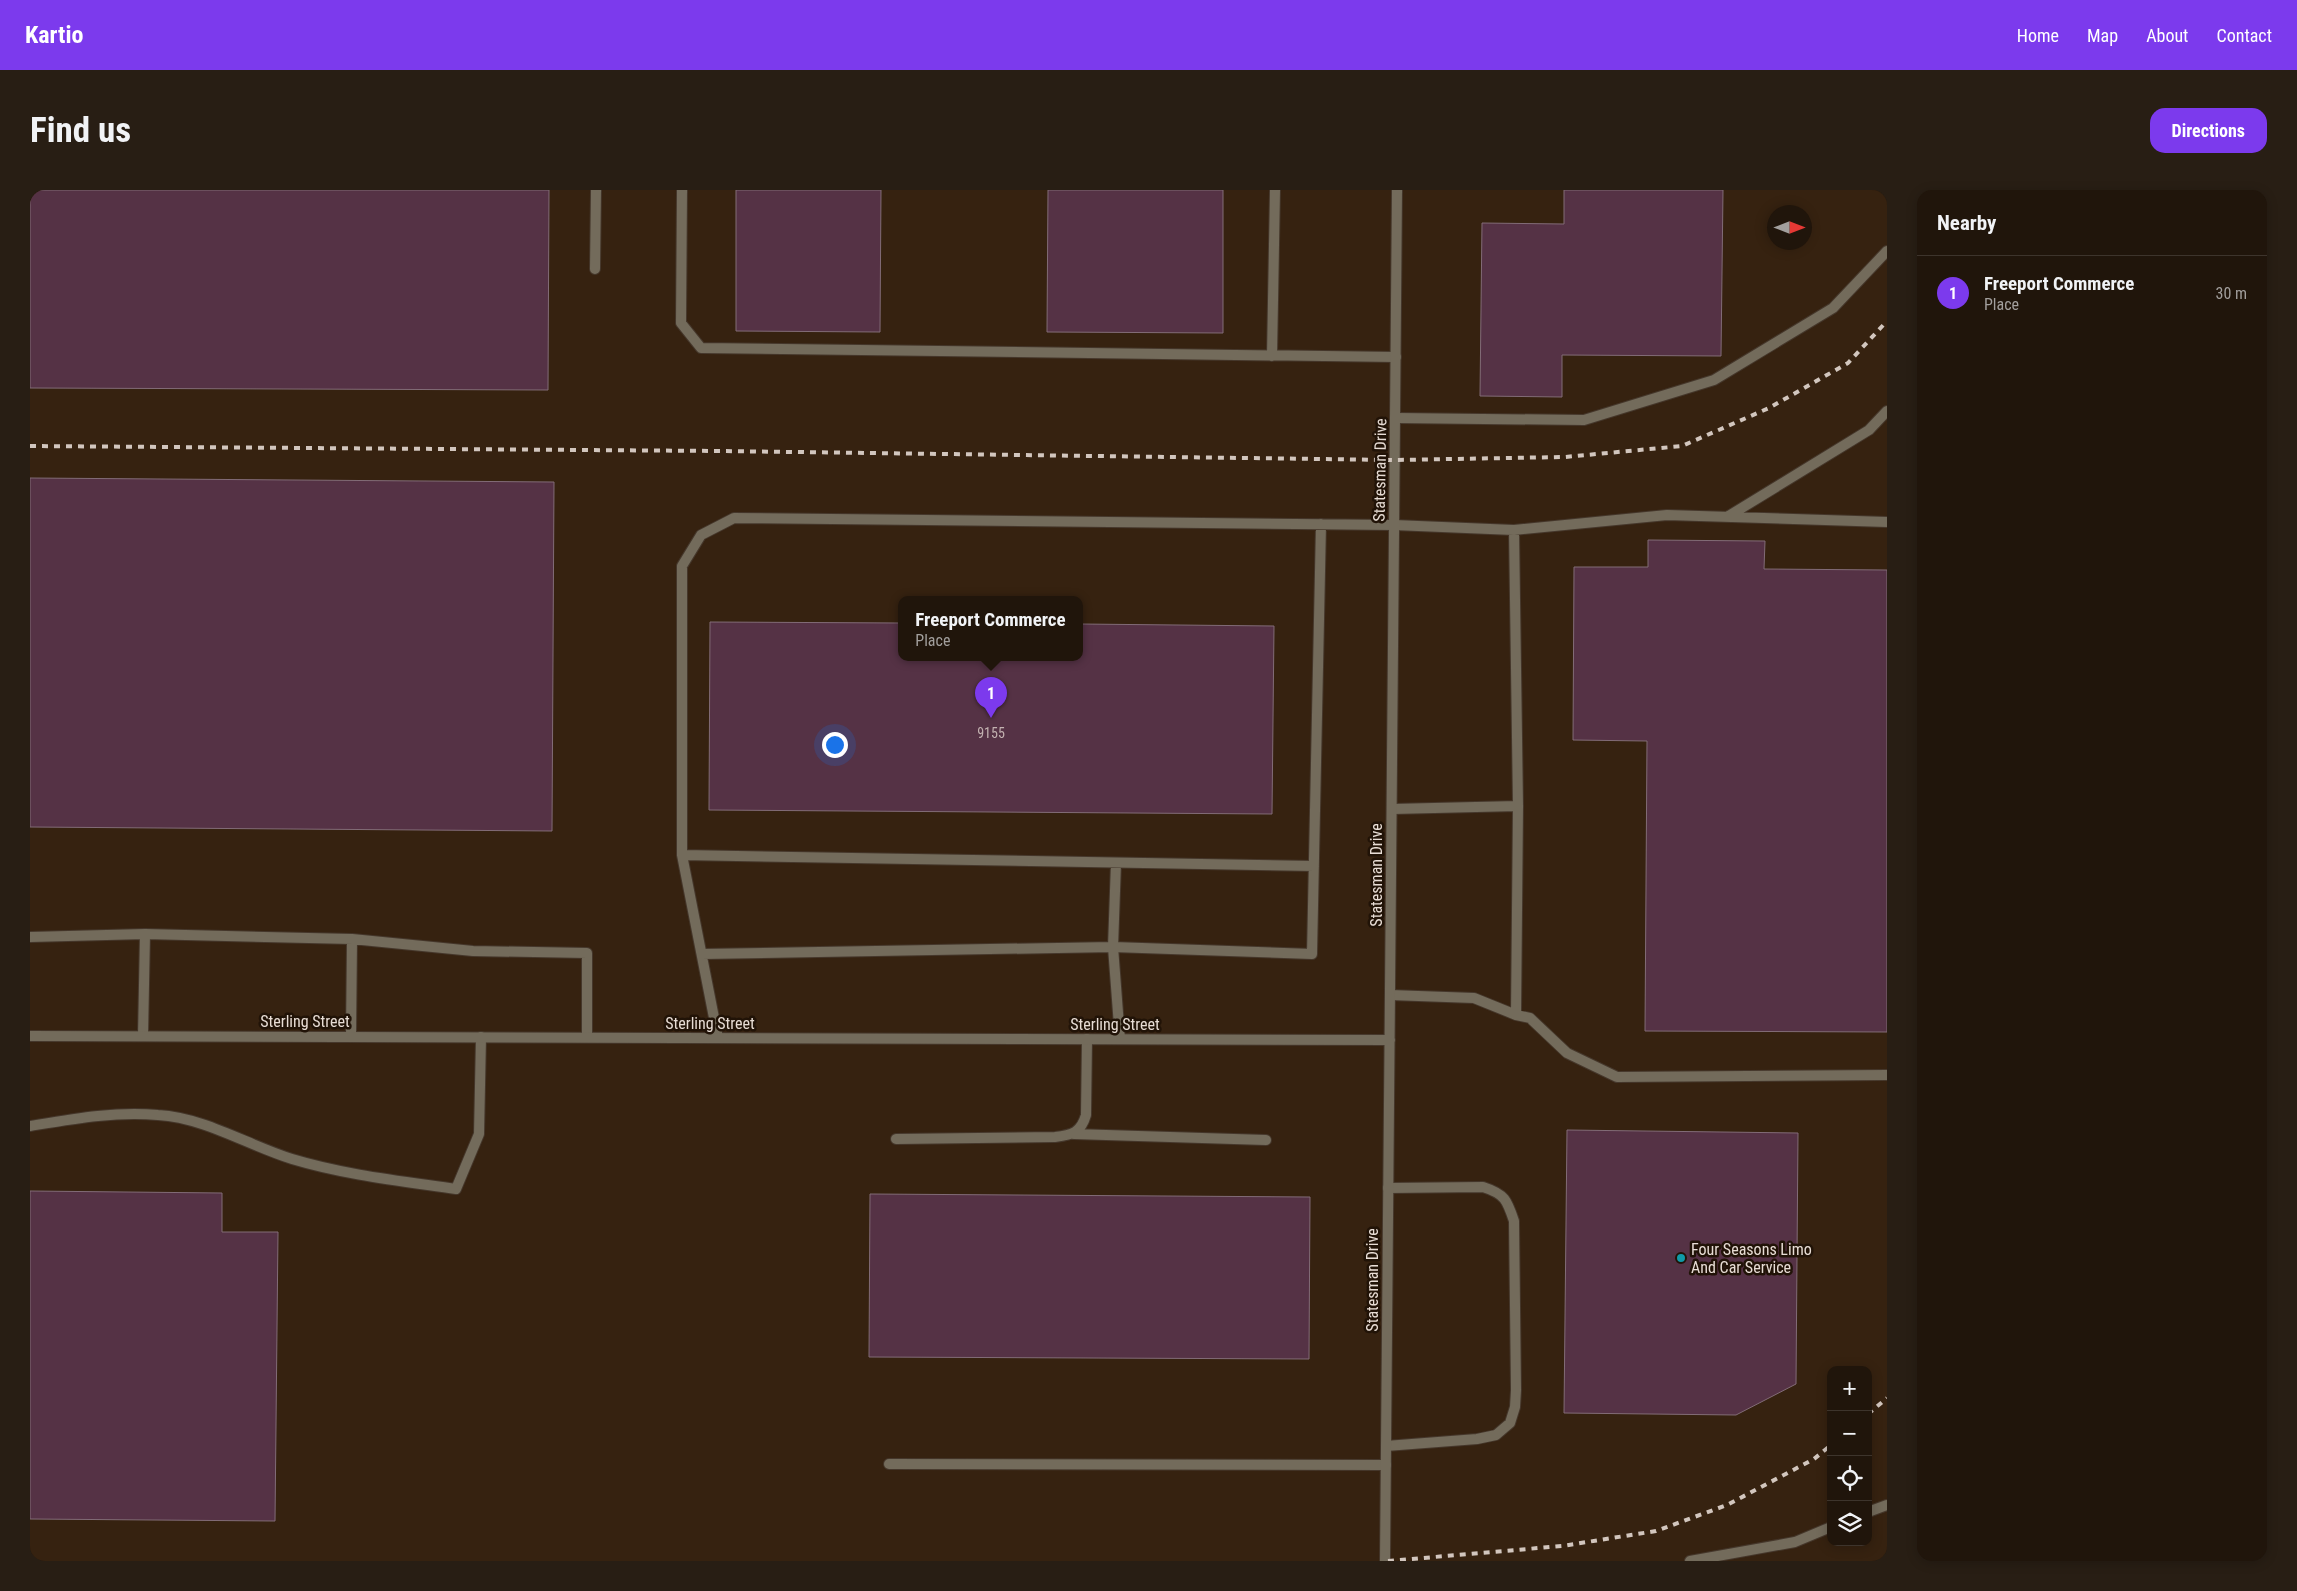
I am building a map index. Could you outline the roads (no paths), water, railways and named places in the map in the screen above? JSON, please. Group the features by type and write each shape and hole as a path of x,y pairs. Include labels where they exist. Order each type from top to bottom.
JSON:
{"street":[{"path":"595,269 596,190"},
{"path":"682,190 681,323 701,348 1396,357"},
{"path":"1272,356 1275,190"},
{"name":"Statesman Drive","path":"1385,1561 1397,190"},
{"path":"1396,418 1584,420 1714,380 1833,308 1887,251"},
{"path":"1726,517 1869,430 1887,411"},
{"path":"718,1038 682,855 682,566 701,535 734,518 1394,525 1514,530 1667,515 1887,522"},
{"path":"702,954 1113,947 1312,954 1321,524"},
{"path":"1514,530 1518,806 1516,1015"},
{"path":"1392,809 1518,806"},
{"path":"682,855 1314,866"},
{"path":"1116,863 1113,947 1120,1039"},
{"path":"143,1036 145,934"},
{"path":"30,937 145,934 352,939 473,951 587,953 587,1037"},
{"path":"351,1037 352,939"},
{"path":"1390,995 1474,998 1516,1015 1530,1018 1567,1052 1616,1077 1887,1075"},
{"name":"Sterling Street","path":"30,1036 1390,1040"},
{"path":"30,1126 108,1115 160,1115 204,1125 288,1158 331,1170 456,1189 479,1134 481,1037"},
{"path":"1074,1134 1083,1126 1086,1115 1087,1039"},
{"path":"896,1139 1055,1137 1074,1134 1266,1140"},
{"path":"1386,1446 1477,1439 1496,1435 1510,1423 1515,1407 1516,1390 1514,1221 1507,1202 1497,1191 1483,1187 1388,1188"},
{"path":"889,1464 1386,1465"},
{"path":"1872,1511 1887,1505"},
{"path":"1690,1561 1795,1542 1827,1529"}],"railway":[{"path":"30,446 720,451 1395,460 1565,457 1682,446 1769,408 1848,363 1887,321"},
{"path":"1872,1411 1887,1398"},
{"path":"1388,1561 1562,1546 1656,1531 1727,1505 1814,1459 1827,1448"},
{"path":"30,1561 38,1561"}],"place":[{"name":"Freeport Commerce","path":"991,718"},
{"name":"Four Seasons Limo And Car Service","path":"1681,1258"}]}
